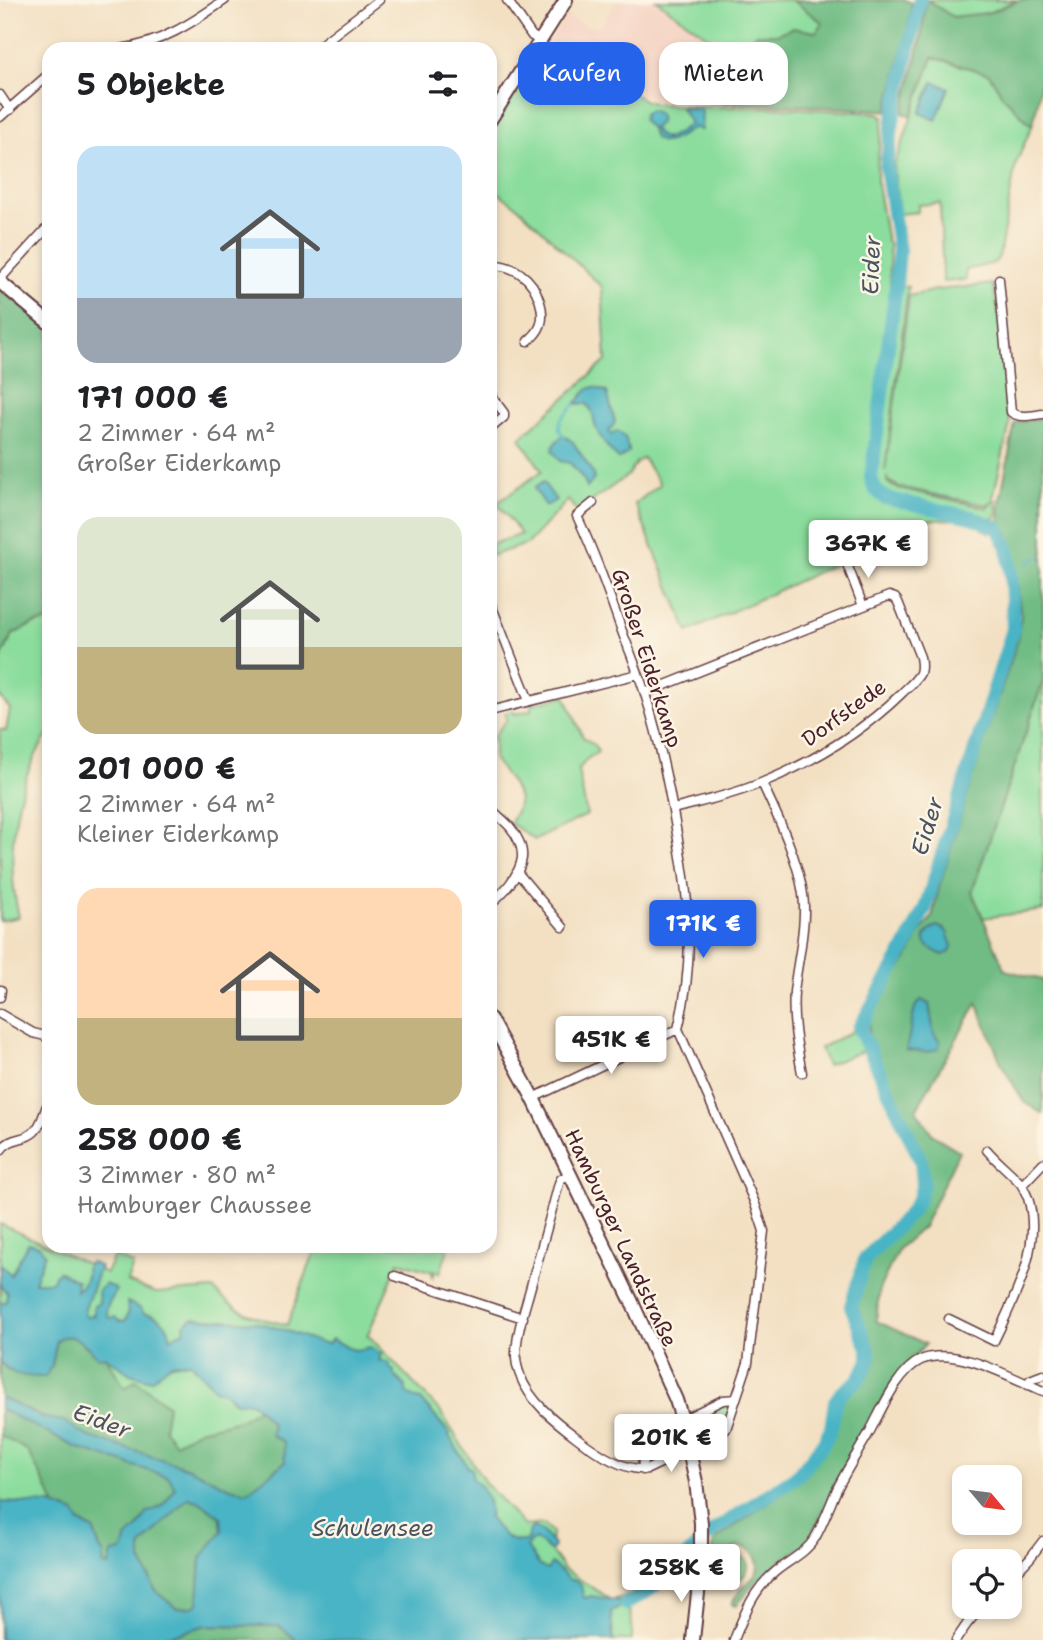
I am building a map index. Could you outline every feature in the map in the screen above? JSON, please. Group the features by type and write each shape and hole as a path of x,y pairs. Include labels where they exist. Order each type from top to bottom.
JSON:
{"main road":[{"path":"497,109 566,0"},
{"path":"0,281 42,317"},
{"name":"Hamburger Landstraße","path":"497,1032 570,1174 676,1400 690,1449 701,1523 701,1565 693,1640"}],"street":[{"path":"150,42 178,31 225,0"},
{"path":"324,42 379,0"},
{"path":"507,0 532,36 541,41"},
{"path":"0,117 42,80"},
{"path":"0,95 9,110"},
{"path":"0,281 42,233"},
{"path":"497,265 512,268 522,274 536,291 542,313 541,324 537,333 528,341"},
{"path":"999,279 1010,409 1013,414 1021,416 1043,414"},
{"path":"497,404 504,417 497,423"},
{"name":"Großer Eiderkamp","path":"593,503 577,516 592,546 645,692 656,730 685,876 689,913 689,964 678,1029"},
{"path":"847,564 863,606"},
{"name":"Dorfstede","path":"645,692 889,596 895,598 920,657 921,671 910,685 891,704 833,747 762,783 732,794 673,809"},
{"path":"497,620 529,701"},
{"path":"497,709 638,674"},
{"path":"762,783 788,842 804,903 804,928 794,990 793,1018 802,1073"},
{"path":"497,814 519,841 522,858 517,872 497,899"},
{"path":"517,872 563,927"},
{"path":"0,1014 42,1034"},
{"path":"533,1098 678,1029 763,1224 748,1363 726,1429 719,1435 643,1470 610,1459 560,1425 530,1393 520,1376 516,1359 523,1318 559,1183 570,1174"},
{"path":"0,1151 10,1141 35,1132 42,1121"},
{"path":"949,1319 994,1341 1024,1280 1031,1257 1035,1236 1033,1209 1022,1185 987,1150"},
{"path":"1022,1185 1043,1163"},
{"path":"396,1276 523,1318"},
{"path":"734,1640 758,1588 815,1538 851,1461 899,1381 911,1367 930,1357 956,1358 970,1361 1043,1391"},
{"path":"1028,1385 1030,1380 1043,1375"},
{"path":"643,1470 642,1458 651,1436 723,1400 736,1399"},
{"path":"1022,1566 1043,1541"},
{"path":"956,1640 971,1619"}],"shaded area":[{"path":"618,0 656,0 716,42 659,42 659,101 645,95 645,42 550,42 566,14 589,27 600,27"}],"green space":[{"path":"656,0 792,0 824,23 816,32 792,28 777,34 757,34 748,42 716,42"},
{"path":"792,0 905,0 912,3 887,111 788,105 788,42 748,42 756,34 777,34 792,28 816,32 823,23"},
{"path":"927,0 1017,0 988,13 953,17"},
{"path":"927,0 953,17 988,13 1020,0 1043,0 1040,81 1032,126 1002,95 989,74 933,57 911,116 903,113"},
{"path":"933,57 989,74 1002,95 1032,126 1016,163 999,257 994,263 966,270 966,280 943,282 940,203 918,205 918,212 899,214 894,166"},
{"path":"518,91 518,105 645,105 645,100 659,105 878,113 883,117 877,184 889,243 890,285 908,287 885,471 909,296 936,290 993,284 1010,423 992,502 996,500 997,512 990,533 966,519 930,520 688,632 635,504 660,484 643,458 628,475 581,509 575,509 568,500 527,544 497,554 497,543 521,534 497,503 542,471 520,438 606,361 602,287 518,207 497,192 497,122","holes":["682,108 694,127 663,142 653,135 650,127 654,128 659,137 676,134 690,123","594,387 615,422 609,431 611,436 586,403 576,404 588,389","887,476 888,481 899,487 986,505 992,503 987,508 898,488 887,482"]},
{"path":"0,289 42,322 42,622 13,634 0,660"},
{"path":"1043,418 1043,681 972,892 1005,970 1043,980 1043,1114 1024,1102 1002,1065 977,1003 916,1110 933,1135 959,1151 923,1227 899,1248 880,1287 876,1321 926,1344 902,1370 884,1398 848,1459 810,1539 751,1587 736,1606 732,1604 737,1595 756,1574 757,1559 753,1553 741,1547 730,1553 726,1563 712,1559 714,1541 801,1479 835,1434 838,1404 861,1384 870,1372 874,1347 856,1311 869,1263 913,1217 928,1186 925,1159 920,1145 868,1038 869,1021 919,934 932,917 980,753 1017,642 1021,617 1013,549 1008,533 999,521 1000,501 1015,423"},
{"path":"42,622 42,745 27,775 15,822 13,871 19,917 0,921 0,729 6,731 10,709 0,697 0,660 13,634"},
{"path":"1043,681 1043,910 983,918 972,892"},
{"path":"565,696 583,737 594,745 598,752 587,759 578,770 587,815 535,840 510,823 519,798 497,764 497,732 507,719 505,713 532,710 531,704"},
{"path":"857,1029 865,1050 827,1065 820,1048"},
{"name":"Schulensee","path":"0,1224 42,1243 42,1253 63,1253 106,1273 114,1256 133,1264 127,1282 156,1293 213,1289 230,1304 247,1313 287,1325 314,1253 447,1253 440,1273 435,1271 433,1277 433,1272 399,1262 367,1336 440,1411 486,1484 524,1526 543,1524 552,1532 551,1551 564,1569 611,1600 626,1596 632,1623 632,1640 0,1640"},
{"path":"63,1336 75,1337 98,1356 105,1356 125,1388 136,1380 168,1406 164,1429 175,1443 199,1430 240,1420 258,1408 272,1424 271,1435 284,1442 285,1462 256,1486 215,1512 221,1517 222,1531 201,1558 198,1604 193,1607 176,1608 155,1590 141,1560 122,1551 110,1566 103,1565 104,1554 93,1529 79,1523 75,1513 56,1506 28,1451 0,1435 0,1362 9,1371 52,1365 57,1340"},
{"path":"726,1402 731,1407 723,1426 700,1441 690,1419"},
{"path":"673,1428 680,1450 654,1463 650,1462 646,1453 650,1441"},
{"path":"739,1556 746,1560 748,1568 743,1576 733,1583 734,1564"},
{"path":"206,1625 280,1626 297,1640 154,1640"}],"water":[{"path":"933,82 949,88 936,120 920,113"},
{"path":"681,108 700,109 701,130 694,127 665,142 652,135 651,128 643,120 644,114 649,110 659,114 659,122 654,128 657,134 666,138 690,123"},
{"path":"594,387 607,392 615,422 609,431 611,435 617,431 625,437 629,452 619,459 598,433 592,412 586,403 575,404 588,389"},
{"path":"563,435 573,442 593,473 594,479 587,488 570,463 560,461 552,450"},
{"path":"543,482 556,500 546,506 534,488"},
{"path":"937,926 946,930 952,946 950,952 943,955 925,942 926,935"},
{"path":"921,1000 929,1004 934,1034 940,1042 938,1049 926,1052 906,1050 915,1007"},
{"name":"Schulensee","path":"28,1243 39,1246 45,1254 34,1282 51,1282 58,1271 77,1281 76,1291 85,1281 86,1268 90,1262 100,1266 84,1312 86,1316 94,1316 94,1306 99,1303 98,1291 105,1284 116,1290 106,1311 109,1318 125,1321 128,1314 127,1302 140,1308 144,1314 162,1321 171,1338 185,1331 184,1325 193,1318 255,1322 323,1344 328,1344 332,1339 353,1349 370,1347 381,1354 379,1360 389,1363 394,1375 406,1387 406,1392 421,1400 450,1434 468,1467 472,1469 472,1479 486,1495 489,1517 500,1532 511,1540 526,1541 533,1527 542,1531 554,1545 553,1549 550,1551 535,1539 527,1547 539,1565 547,1570 551,1564 568,1579 578,1582 585,1598 591,1596 625,1602 626,1604 611,1611 613,1640 297,1640 279,1626 207,1625 154,1640 0,1640 0,1502 51,1504 75,1513 80,1523 93,1529 104,1554 103,1565 109,1566 112,1553 122,1551 126,1538 136,1530 148,1512 161,1506 175,1489 169,1477 77,1448 0,1409 0,1397 44,1418 63,1421 87,1436 189,1468 230,1488 247,1492 285,1462 284,1442 271,1435 272,1424 258,1408 250,1402 235,1402 226,1393 216,1390 190,1362 171,1364 151,1380 130,1374 105,1356 98,1357 79,1340 68,1336 57,1340 52,1365 45,1377 21,1375 11,1371 0,1362 0,1303 6,1302 7,1293 0,1285 0,1264 11,1275","holes":["188,1498 198,1501 221,1517 222,1531 201,1558 198,1604 176,1608 155,1590 141,1560 141,1546"]}],"waterway":[{"name":"Eider","path":"626,1604 672,1571 709,1534 798,1475 823,1444 831,1428 835,1402 841,1393 857,1381 869,1360 869,1351 851,1306 865,1259 911,1212 923,1184 921,1161 859,1028 925,908 1013,629 1008,549 998,528 971,517 885,498 875,489 871,478 899,250 886,167 893,120 920,0"},
{"path":"563,435 559,428 561,419 575,404"},
{"path":"1026,564 1038,557"},
{"name":"Eider","path":"1011,575 1017,570"}]}
